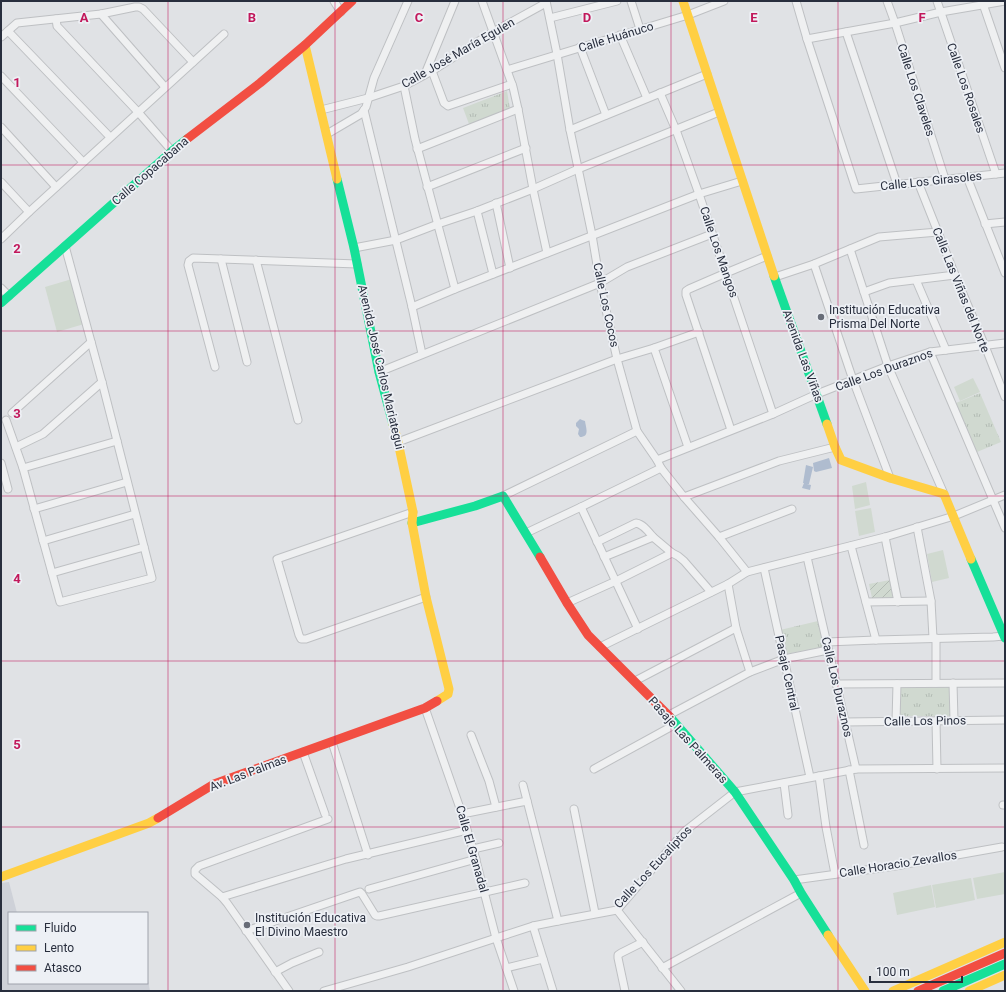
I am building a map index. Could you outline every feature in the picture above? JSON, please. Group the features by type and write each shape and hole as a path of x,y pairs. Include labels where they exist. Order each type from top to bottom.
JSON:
{"main road":[{"name":"Calle Copacabana","path":"1,303 172,151 260,83 305,45 352,1"},
{"name":"Avenida Las Viñas","path":"683,1 767,256 835,447 841,460 890,478 944,494"},
{"name":"Avenida José Carlos Mariategui","path":"305,45 354,248 379,372 398,442 413,512 412,523 426,597 449,689"},
{"path":"944,494 1005,637"},
{"path":"412,523 476,506 503,496"},
{"name":"Pasaje Las Palmeras","path":"503,496 567,603 588,635 669,715 735,792 794,880 865,991"},
{"name":"Av. Las Palmas","path":"1,877 149,823 214,784 425,708 448,694 449,689"},
{"path":"893,991 1005,942"},
{"path":"918,991 1005,953"},
{"path":"942,991 1005,964"},
{"path":"969,991 1005,975"}],"street":[{"path":"334,1 341,12"},
{"path":"327,134 361,114 366,107 374,78 408,1"},
{"path":"425,74 455,1"},
{"path":"482,1 512,84 547,253"},
{"path":"550,18 617,1"},
{"path":"631,1 640,29"},
{"name":"Calle Huánuco","path":"507,70 688,15 724,1"},
{"path":"796,1 807,39 895,23 983,3 1005,1"},
{"name":"Calle Los Claveles","path":"887,1 945,179"},
{"name":"Calle Los Rosales","path":"937,1 996,174"},
{"name":"Calle José María Egulen","path":"321,110 368,98 404,86 432,71 493,32 546,2"},
{"name":"Calle Los Cocos","path":"546,2 557,54 570,130 592,235 600,283 617,358 637,431 661,468 747,572"},
{"path":"983,3 1005,68"},
{"path":"1,37 17,23 101,14 139,7 193,62"},
{"path":"101,14 165,87"},
{"path":"56,19 58,26 172,151"},
{"path":"8,31 110,138"},
{"path":"846,32 897,184"},
{"path":"1,239 224,34"},
{"path":"620,35 647,98"},
{"name":"Calle Los Girasoles","path":"807,39 856,189 1005,173"},
{"path":"580,48 606,115"},
{"path":"432,71 444,103 448,106 512,84"},
{"path":"570,130 707,74"},
{"path":"1,76 83,162"},
{"path":"404,86 417,149 455,289"},
{"name":"Calle Los Mangos","path":"660,93 676,130 699,194 773,414"},
{"path":"417,149 518,109"},
{"path":"364,110 422,354"},
{"path":"354,248 396,240 477,211 719,112"},
{"path":"1,127 56,187"},
{"path":"427,187 526,148"},
{"path":"967,177 1005,273"},
{"path":"1,182 29,212"},
{"path":"412,307 699,194 742,182"},
{"name":"Calle Las Viñas del Norte","path":"918,182 1005,397"},
{"path":"496,203 510,268"},
{"path":"477,211 493,274"},
{"path":"985,224 1005,222"},
{"path":"775,277 814,264 879,237 938,232"},
{"path":"379,372 600,283 627,267 712,234"},
{"path":"4,420 16,447 23,468 60,602 152,578 102,382 65,246"},
{"path":"850,249 888,366 944,494"},
{"path":"731,430 686,295 686,291 767,256"},
{"path":"215,367 188,265 189,261 193,258 357,264"},
{"path":"221,259 247,362"},
{"path":"256,260 298,420"},
{"path":"814,264 890,478"},
{"path":"864,292 889,283 955,276"},
{"path":"916,280 946,350"},
{"path":"1,288 9,296"},
{"path":"398,442 617,358 654,348 699,332"},
{"path":"12,412 91,342"},
{"name":"Calle Los Duraznos","path":"657,460 888,366 930,352 1005,343"},
{"path":"654,348 688,447"},
{"path":"930,352 1005,528"},
{"path":"16,447 43,434 102,382"},
{"path":"503,496 637,431"},
{"path":"23,468 117,441"},
{"path":"684,497 779,461 835,447"},
{"path":"1,465 8,490"},
{"path":"526,533 661,468"},
{"path":"34,509 127,482"},
{"path":"600,647 728,584 747,572 885,537 954,516 1005,495"},
{"path":"581,507 638,628"},
{"path":"719,537 792,509"},
{"path":"413,512 276,559 299,635 302,639 426,597"},
{"path":"43,541 135,514"},
{"path":"597,542 636,523 640,524 672,553 684,561 711,592"},
{"path":"917,527 931,601 935,638 936,684"},
{"path":"604,557 653,536"},
{"path":"885,537 898,602"},
{"path":"851,546 876,640"},
{"path":"52,573 144,547"},
{"path":"567,603 616,581 672,553"},
{"name":"Calle Los Duraznos","path":"807,557 845,722 864,845"},
{"name":"Pasaje Central","path":"764,568 810,777"},
{"path":"728,584 736,628 750,672"},
{"path":"866,602 931,601"},
{"path":"635,681 736,628"},
{"path":"669,715 750,672 784,659 827,646 876,640 1005,637"},
{"path":"952,683 954,720"},
{"path":"836,684 1005,683"},
{"path":"896,684 896,721"},
{"name":"Calle El Granadal","path":"425,708 462,814 476,859 496,938 514,991"},
{"name":"Calle Los Pinos","path":"845,722 1005,720"},
{"path":"936,721 937,769"},
{"path":"594,769 676,724"},
{"path":"472,735 489,781 496,807"},
{"path":"332,742 368,854"},
{"path":"289,991 222,897 195,874 195,870 199,866 327,816 303,752"},
{"name":"Calle Los Eucaliptos","path":"324,991 408,967 533,926 617,910 685,831 735,792 852,770 1005,768"},
{"path":"819,776 826,827 835,874"},
{"path":"784,782 788,815"},
{"path":"523,785 558,921"},
{"path":"462,814 527,801"},
{"path":"574,809 596,913"},
{"path":"222,897 346,859 467,830"},
{"path":"473,849 499,843"},
{"name":"Calle Horacio Zevallos","path":"794,880 895,866 1002,846"},
{"path":"368,889 476,859"},
{"path":"246,931 360,892 377,916 525,883"},
{"path":"662,968 801,893"},
{"path":"617,910 681,991"},
{"path":"533,926 553,991"},
{"path":"625,991 618,955 643,942"},
{"path":"275,972 292,962 319,952"},
{"path":"506,968 543,959"}],"shaded area":[{"path":"9,882 17,912 8,912 8,984 148,984 148,980 150,991 1,991 1,883"}],"green space":[{"path":"507,91 510,109 469,124 463,108"},
{"path":"72,279 84,324 57,332 45,287"},
{"path":"973,378 980,392 960,401 954,387"},
{"path":"980,393 1001,442 977,452 956,403"},
{"path":"866,482 870,505 855,509 852,486"},
{"path":"871,508 875,532 859,536 855,511"},
{"path":"943,550 949,578 932,582 927,554"},
{"path":"890,580 893,598 872,598 869,584"},
{"path":"818,621 824,646 786,654 780,630"},
{"path":"898,686 951,686 952,716 898,716"},
{"path":"1005,872 1005,894 977,899 973,878"},
{"path":"971,878 975,900 936,908 932,885"},
{"path":"931,885 935,907 897,915 893,893"}],"water":[{"path":"580,419 585,421 587,432 583,437 580,437 578,434 579,429 576,426 576,423"},
{"path":"829,458 832,468 816,472 814,471 813,463"},
{"path":"806,465 813,467 809,484 807,484 811,485 810,490 802,488"}],"traffic: fast":[{"path":"1,303 187,139"},
{"path":"337,179 354,248 379,372 393,424"},
{"path":"774,276 827,424"},
{"path":"412,523 475,506 503,496 540,557"},
{"path":"971,559 1005,638"},
{"path":"670,717 735,792 794,880 828,935"},
{"path":"943,991 1005,964"}],"traffic: slow":[{"path":"683,1 774,276"},
{"path":"305,45 337,179"},
{"path":"393,424 413,512 412,523 426,597 449,689 448,694 437,701"},
{"path":"827,424 841,460 890,478 944,494 971,559"},
{"path":"1,877 149,823 158,818"},
{"path":"828,935 865,991"},
{"path":"893,991 1005,942"},
{"path":"969,991 1005,975"}],"traffic: jam":[{"path":"187,139 260,83 305,45 352,1"},
{"path":"540,557 588,635 670,717"},
{"path":"158,818 214,784 425,708 437,701"},
{"path":"918,991 1005,953"}],"place":[{"name":"Institución Educativa Prisma Del Norte","path":"821,317"},
{"name":"Institución Educativa El Divino Maestro","path":"247,925"}]}
